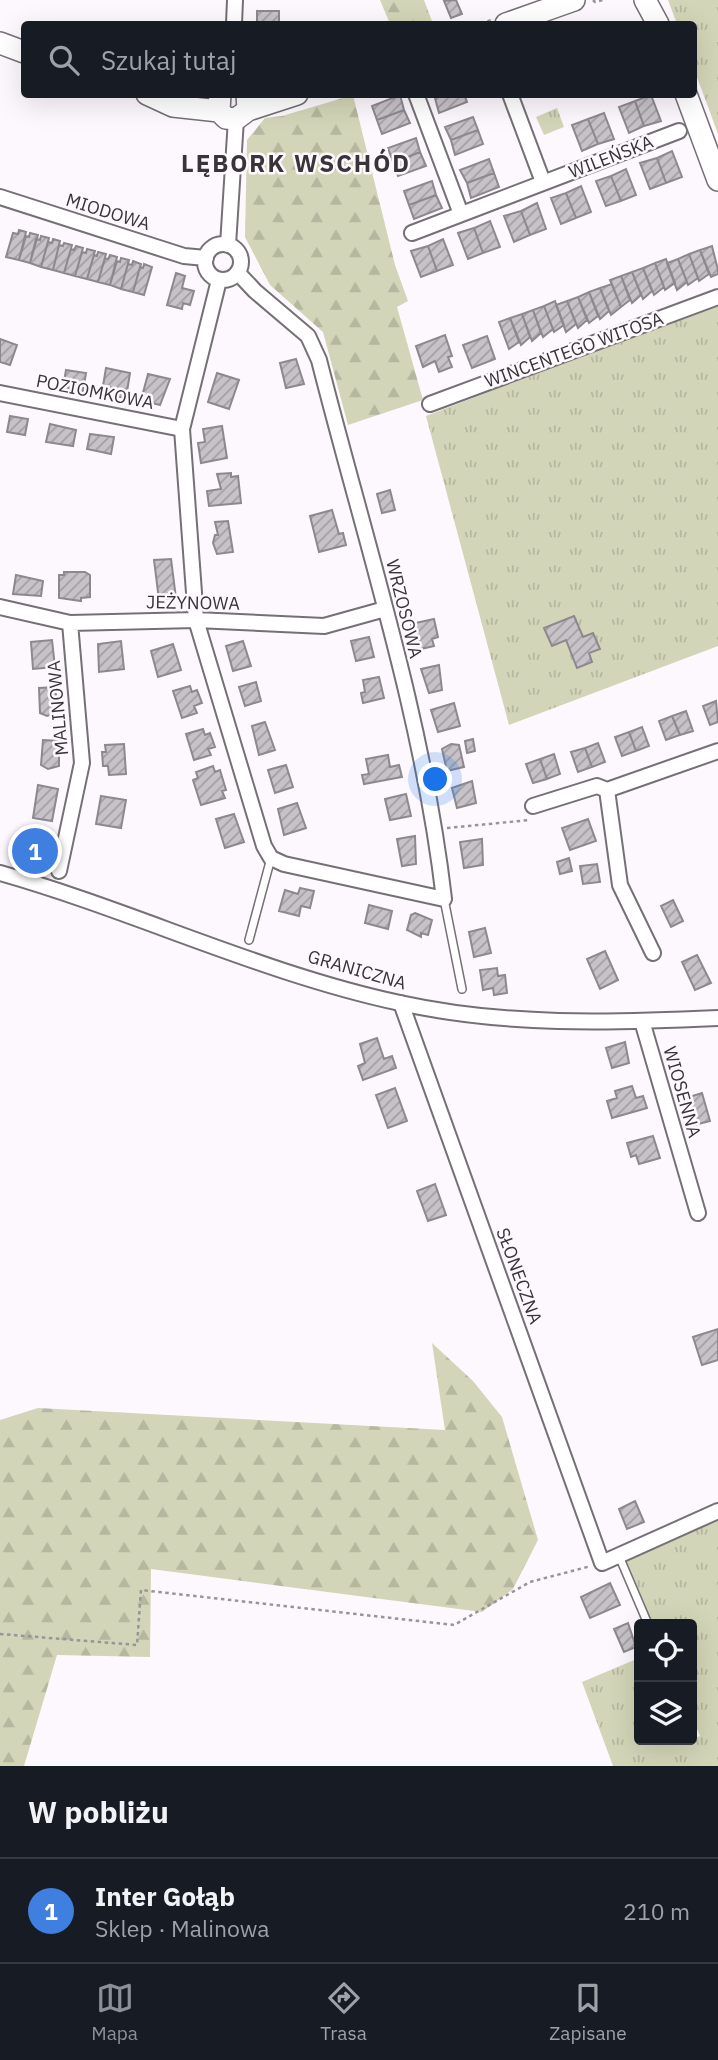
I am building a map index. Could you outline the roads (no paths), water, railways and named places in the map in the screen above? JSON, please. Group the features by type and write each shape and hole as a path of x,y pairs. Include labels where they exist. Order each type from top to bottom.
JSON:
{"main road":[{"path":"511,21 535,6 574,0"},
{"path":"645,0 656,21"},
{"path":"0,43 21,51"},
{"path":"155,98 173,106 230,104 270,98"},
{"path":"687,98 718,180"}],"street":[{"path":"234,21 235,0"},
{"path":"418,98 461,214"},
{"path":"512,98 544,182"},
{"path":"228,244 212,248 206,258 207,270 219,280 230,279 238,273 241,256 228,244 230,104"},
{"name":"WILEŃSKA","path":"412,233 679,131"},
{"name":"MIODOWA","path":"0,197 184,256 206,258"},
{"name":"WRZOSOWA","path":"238,273 308,336 318,360 385,609 436,829 444,899"},
{"path":"219,280 181,429 196,620 264,846 271,858 284,864 444,899"},
{"name":"WINCENTEGO WITOSA","path":"430,404 718,297"},
{"name":"POZIOMKOWA","path":"0,393 181,429"},
{"name":"JEŻYNOWA","path":"0,607 70,623 196,620 324,626 385,609"},
{"name":"MALINOWA","path":"59,871 82,763 70,623"},
{"path":"533,806 597,786 607,790 718,751"},
{"path":"607,790 620,885 653,953"},
{"name":"GRANICZNA","path":"0,873 53,888 245,957 401,1003 451,1013 533,1021 718,1018"},
{"name":"SŁONECZNA","path":"401,1003 602,1563 619,1556"},
{"name":"WIOSENNA","path":"642,1021 698,1213"},
{"path":"619,1556 718,1511"}],"lane":[{"path":"249,940 271,858"},
{"name":"WRZOSOWA","path":"444,899 462,989"},
{"path":"619,1556 646,1619"}],"place":[{"name":"Inter Gołąb","path":"35,851"}],"district":[{"name":"LĘBORK WSCHÓD","path":"296,164"}]}
